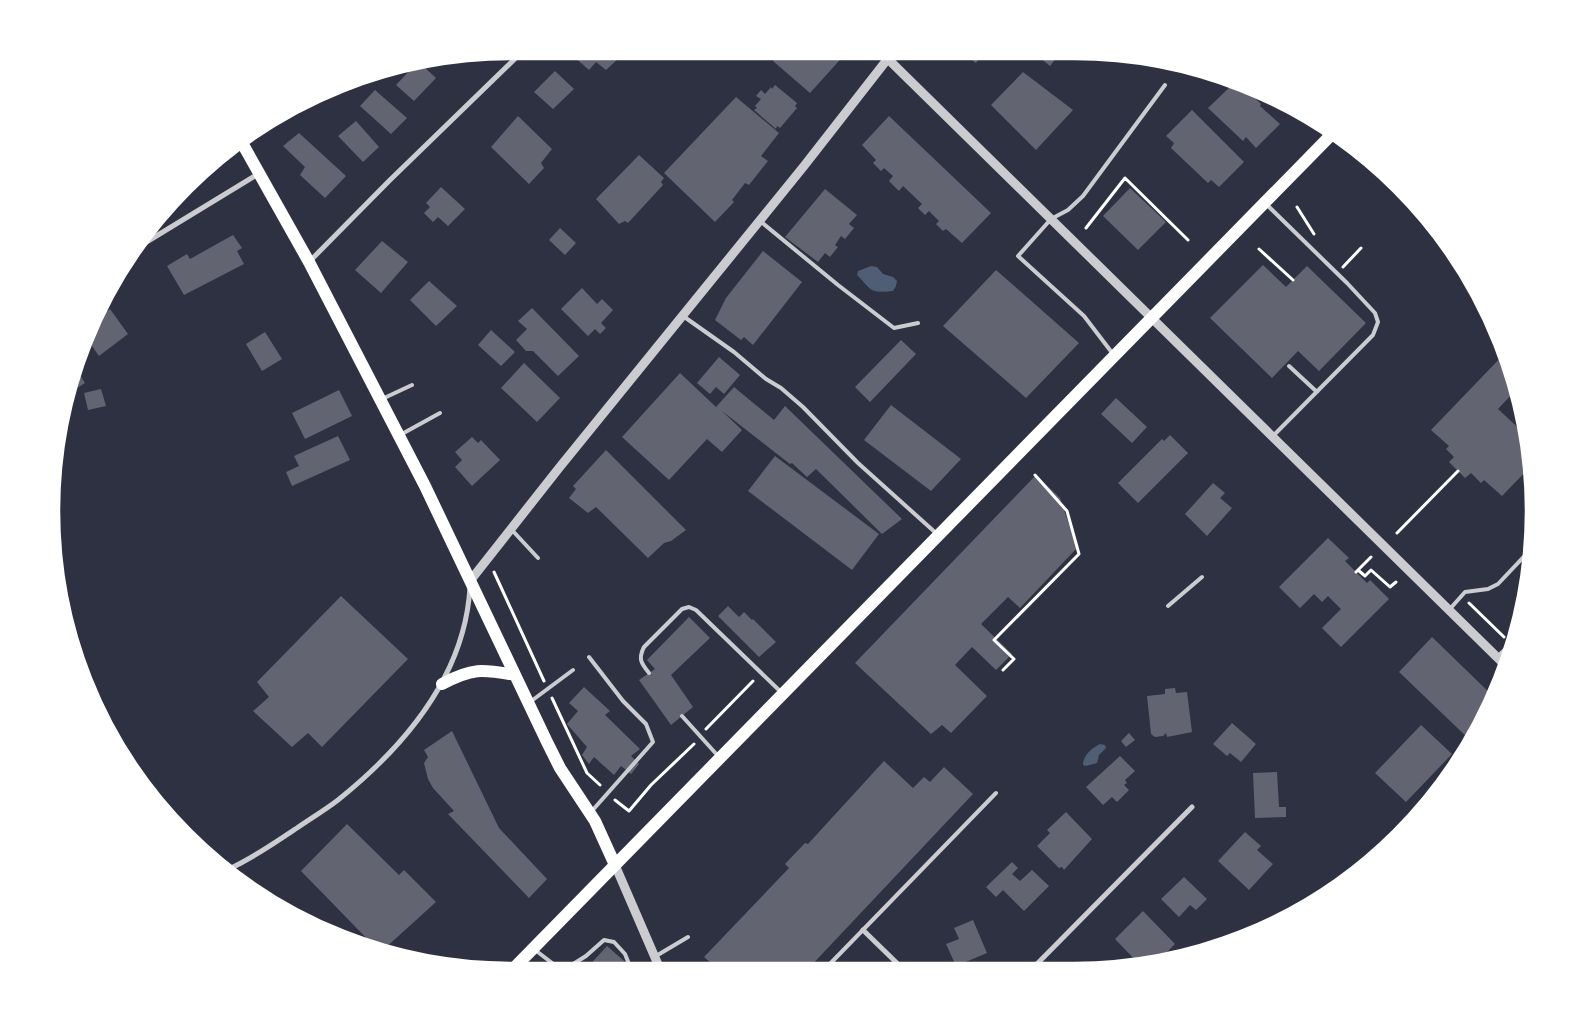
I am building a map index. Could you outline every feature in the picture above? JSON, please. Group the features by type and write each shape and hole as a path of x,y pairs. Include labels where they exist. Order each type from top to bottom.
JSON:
{"main road":[{"path":"519,963 1329,138"},
{"path":"244,146 309,262 425,486 560,768 590,814 604,839 615,865"},
{"path":"442,684 464,673 482,670 515,675"}],"street":[{"path":"309,262 515,59"},
{"path":"233,867 254,857 328,807 368,774 396,746 420,717 442,684 455,654 465,624 470,581 760,221 884,59"},
{"path":"893,59 1051,219 1500,660"},
{"path":"149,241 259,173"},
{"path":"1038,963 1192,808"},
{"path":"615,865 658,963"},
{"path":"863,930 897,963"}],"lane":[{"path":"1115,356 1084,316 1018,256 1051,219 1068,210 1083,196 1165,85"},
{"path":"1264,203 1353,289 1375,313 1378,322 1373,335 1272,436"},
{"path":"760,221 894,328 918,323"},
{"path":"683,315 804,406 858,463 938,536"},
{"path":"1289,366 1317,392"},
{"path":"380,400 412,385"},
{"path":"398,436 440,413"},
{"path":"511,529 538,558"},
{"path":"1449,610 1465,592 1488,589 1498,584 1523,557"},
{"path":"1168,606 1202,577"},
{"path":"649,673 640,662 640,654 644,647 682,609 689,607 696,610 783,694"},
{"path":"1497,657 1504,651"},
{"path":"589,657 623,701 646,724 653,742 590,814"},
{"path":"528,704 573,670"},
{"path":"682,716 720,757"},
{"path":"831,963 996,793"},
{"path":"655,956 688,936"},
{"path":"575,963 604,940 614,942 625,954 629,963"},
{"path":"533,948 552,963"}],"path":[{"path":"1086,228 1125,178 1188,240"},
{"path":"1298,207 1316,238"},
{"path":"1343,267 1361,248"},
{"path":"1259,249 1293,280"},
{"path":"1397,534 1458,471"},
{"path":"1003,670 1014,659 994,640 1079,554 1067,511 1035,475"},
{"path":"1371,557 1357,571 1365,576 1371,570 1390,586 1396,582"},
{"path":"494,572 587,773 629,811 651,785 686,753 716,717 753,681"},
{"path":"1469,603 1507,640"}],"water":[{"path":"871,266 877,267 883,274 893,277 897,281 893,291 875,291 868,287 857,275 858,271"},
{"path":"1100,744 1105,745 1106,748 1099,755 1097,763 1083,765 1088,752"}],"building":[{"path":"577,59 618,59 606,70 596,62 589,70"},
{"path":"775,59 841,59 810,93 773,61"},
{"path":"971,59 979,59 976,63"},
{"path":"1041,59 1055,59 1050,66"},
{"path":"423,67 436,78 414,101 396,85 410,70"},
{"path":"555,71 574,89 553,109 534,92"},
{"path":"1023,72 1073,110 1036,150 991,105"},
{"path":"775,85 797,103 795,106 797,108 780,128 777,126 776,129 754,110 761,99 756,96 761,90 765,94"},
{"path":"1230,87 1252,95 1261,104 1260,106 1280,124 1256,148 1246,137 1243,141 1208,108"},
{"path":"375,90 407,118 391,134 360,106"},
{"path":"736,97 779,133 761,156 768,161 749,185 745,183 732,200 734,202 715,222 664,173"},
{"path":"1192,110 1244,162 1219,187 1211,180 1208,183 1171,148 1174,143 1166,136"},
{"path":"518,116 552,149 541,163 544,168 529,184 491,147"},
{"path":"889,116 991,213 962,243 946,229 943,231 936,224 939,221 929,211 925,215 918,208 922,204 903,186 899,191 889,181 893,176 884,168 881,171 873,163 876,160 862,145"},
{"path":"356,121 379,147 363,162 338,136"},
{"path":"299,133 346,176 325,198 300,175 305,167 283,146"},
{"path":"639,155 664,178 661,182 663,185 628,223 625,221 619,224 596,199"},
{"path":"441,187 465,209 448,226 438,217 433,222 424,213 430,207 426,203"},
{"path":"1130,188 1166,222 1138,250 1103,216"},
{"path":"825,189 857,215 849,224 854,228 845,239 841,236 835,245 838,247 830,257 825,253 818,262 785,237"},
{"path":"560,228 576,243 565,255 549,240"},
{"path":"233,235 242,248 237,251 244,264 184,295 167,266 187,254 190,259"},
{"path":"382,241 408,262 381,293 355,270"},
{"path":"763,251 802,282 753,345 744,337 741,340 715,320 726,298"},
{"path":"1263,265 1286,287 1307,266 1366,323 1319,371 1298,351 1272,378 1210,318"},
{"path":"996,270 1079,343 1026,398 943,326"},
{"path":"429,281 457,306 436,326 410,300"},
{"path":"582,288 597,304 602,299 613,310 601,323 606,328 600,334 595,329 588,336 561,309"},
{"path":"532,308 579,356 558,376 533,351 526,351 516,340 527,329 518,321"},
{"path":"110,309 128,334 99,356 91,344 104,313"},
{"path":"491,330 515,352 501,366 478,345"},
{"path":"265,332 282,359 262,371 246,344"},
{"path":"901,340 916,354 870,402 855,387"},
{"path":"719,357 740,375 724,394 716,387 710,394 697,383"},
{"path":"1499,359 1511,395 1498,409 1519,428 1524,473 1502,496 1484,480 1481,483 1471,473 1465,478 1449,462 1454,457 1446,449 1449,446 1431,430"},
{"path":"524,363 560,398 537,422 501,388"},
{"path":"680,373 716,407 734,387 774,420 785,406 902,519 882,534 816,469 807,477 792,463 790,464 722,411 742,430 722,452 707,439 669,480 622,437"},
{"path":"80,375 85,383 76,389"},
{"path":"101,389 106,406 88,410 84,393"},
{"path":"339,390 352,416 305,439 292,413"},
{"path":"1116,398 1147,427 1132,443 1101,414"},
{"path":"891,405 961,459 931,491 864,440"},
{"path":"1170,435 1188,453 1138,503 1118,483 1162,439 1164,441"},
{"path":"338,436 350,460 292,486 286,472 299,466 294,456"},
{"path":"472,437 478,443 481,440 500,460 472,486 455,467 462,460 455,452"},
{"path":"606,450 686,530 671,541 664,543 648,558 596,507 588,513 569,498 576,489 573,486"},
{"path":"775,456 879,534 852,570 748,491"},
{"path":"1036,475 1060,498 1077,548 1020,608 1008,597 981,624 1012,654 996,670 972,647 955,665 987,696 951,733 942,725 931,734 855,663"},
{"path":"1213,483 1225,493 1220,498 1232,508 1207,536 1185,514"},
{"path":"1328,538 1349,558 1345,561 1367,583 1370,580 1389,599 1341,647 1322,628 1341,609 1328,596 1322,602 1314,594 1300,608 1279,587"},
{"path":"341,596 408,659 322,747 308,733 292,747 253,711 269,697 257,682"},
{"path":"728,606 739,617 744,612 776,642 759,657 718,616"},
{"path":"689,617 710,638 671,675 693,707 671,725 639,680 655,669 647,660"},
{"path":"1432,637 1489,692 1466,736 1399,672"},
{"path":"584,687 610,711 605,715 640,749 631,756 639,764 631,774 621,766 614,775 594,757 589,764 582,755 587,747 567,724 578,711 569,703"},
{"path":"1175,688 1176,693 1187,692 1192,732 1167,737 1166,733 1163,736 1155,737 1151,734 1147,696 1165,694 1165,689"},
{"path":"1232,723 1256,744 1241,762 1230,753 1227,756 1213,744"},
{"path":"1421,725 1452,754 1406,802 1375,773"},
{"path":"452,731 499,828 547,879 529,898 448,814 454,811 433,788 428,779 424,763 428,757 424,750"},
{"path":"1129,733 1135,740 1126,747 1121,741"},
{"path":"1120,756 1135,771 1125,780 1127,783 1124,785 1129,790 1117,802 1112,797 1103,805 1086,787"},
{"path":"884,761 913,788 924,777 930,782 944,767 973,794 814,963 711,963 704,957 789,868 785,864 805,843 808,844"},
{"path":"1277,772 1279,807 1286,807 1286,817 1255,818 1253,773"},
{"path":"1066,812 1092,839 1064,870 1062,867 1059,868 1037,846 1050,833 1047,830"},
{"path":"347,824 399,875 404,870 436,902 388,946 368,940 301,871"},
{"path":"1245,832 1261,846 1257,850 1273,864 1249,890 1218,861"},
{"path":"1012,862 1018,868 1012,874 1020,881 1032,870 1049,886 1024,911 1003,890 996,897 986,887"},
{"path":"1184,877 1207,899 1196,910 1190,905 1179,917 1161,899"},
{"path":"1143,911 1175,944 1165,954 1160,953 1157,956 1134,959 1115,939"},
{"path":"973,920 987,953 963,963 955,963 946,944 959,939 954,928"},
{"path":"607,946 626,963 591,963"}]}
